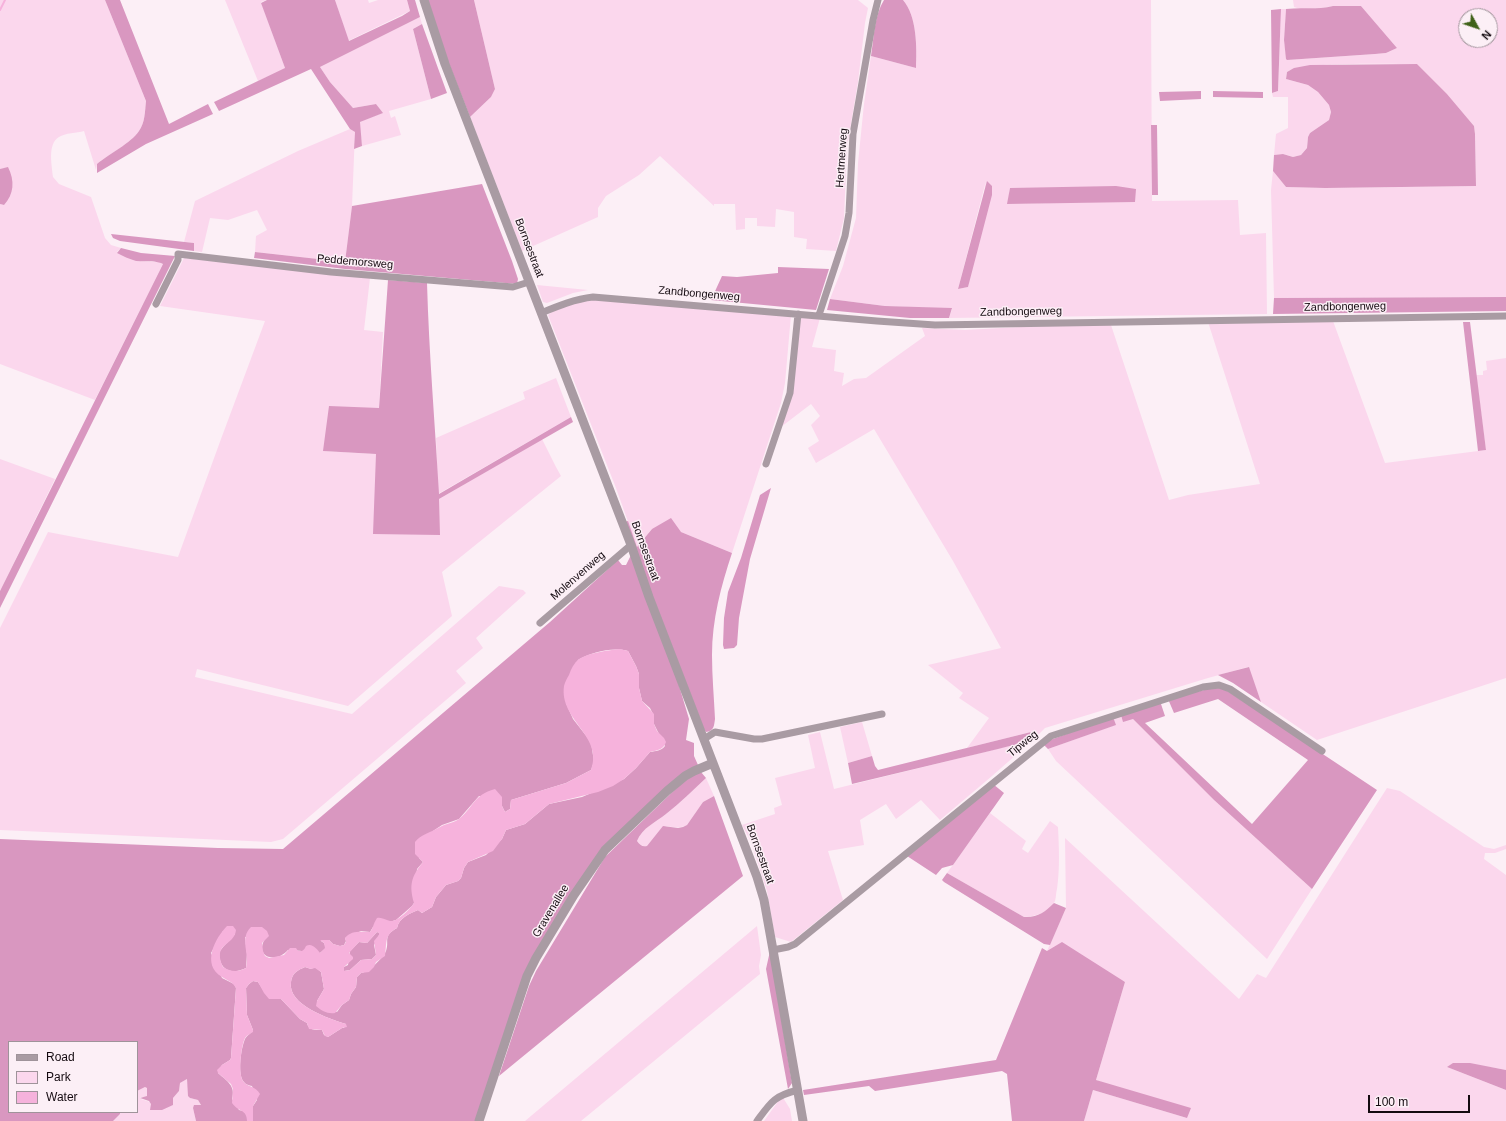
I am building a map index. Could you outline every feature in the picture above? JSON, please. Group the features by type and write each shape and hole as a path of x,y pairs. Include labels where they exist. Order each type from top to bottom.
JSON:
{"street":[{"name":"Bornsestraat","path":"424,0 445,64 631,545 649,597 757,877 764,900 803,1121"},
{"name":"Hertmerweg","path":"819,315 845,236 849,213 853,134 873,20 878,0"},
{"name":"Peddemorsweg","path":"156,304 178,260 178,254 331,272 513,287 529,282"},
{"name":"Zandbongenweg","path":"541,313 570,301 593,297 935,325 1506,316"},
{"path":"766,464 790,393 798,314"},
{"name":"Molenvenweg","path":"540,623 631,545"},
{"name":"Tipweg","path":"773,950 795,944 1051,736 1203,687 1219,685 1230,689 1322,751"},
{"path":"704,739 711,736 715,732 746,738 762,739 882,714"},
{"name":"Gravenallee","path":"479,1121 527,976 536,958 574,895 605,850 667,791 685,776 713,764"},
{"path":"758,1121 774,1100 779,1096 798,1090"}],"green space":[{"path":"0,0 105,0 146,101 144,121 139,131 125,144 97,164 96,170 84,131 59,137 55,140 52,150 51,161 53,177 59,184 91,197 105,238 111,245 121,248 117,252 137,261 159,262 163,264 95,400 0,364 0,204 4,205 8,168 0,169"},
{"path":"225,0 267,0 261,2 285,68 283,70 258,81"},
{"path":"335,0 368,0 369,3 378,0 407,0 410,11 348,41"},
{"path":"474,0 858,0 868,8 847,147 844,218 836,251 806,249 807,239 794,237 794,212 776,209 775,227 757,226 757,218 745,218 745,229 736,230 735,204 714,204 714,206 660,156 639,175 606,196 598,208 598,217 522,251 470,117 491,97 495,89"},
{"path":"903,0 1151,0 1152,201 1238,200 1240,235 1266,233 1267,314 949,318 952,309 885,306 830,299 843,266 856,218 858,163 871,56 916,68 914,23 908,7","holes":["986,181 968,287 958,289","1010,188 1135,201 1008,204"]},
{"path":"1293,0 1506,0 1506,297 1274,298 1271,190 1273,171 1286,187 1325,188 1476,186 1474,126 1447,94 1417,64 1310,66 1296,68 1287,72 1286,79 1308,85 1318,92 1329,105 1331,112 1329,120 1310,133 1307,148 1301,155 1293,157 1283,154 1274,155 1276,134 1288,128 1288,97 1273,97 1272,93 1278,91 1281,9 1286,9 1284,40 1287,60 1386,53 1397,48 1361,6 1333,6 1300,9 1294,7"},
{"path":"420,17 422,24 413,29 431,99 389,111 391,118 395,116 401,135 362,146 359,122 382,113 376,104 353,108 330,82 320,67"},
{"path":"350,129 355,132 352,206 345,262 255,252 256,236 267,230 257,210 228,220 210,218 202,252 194,251 194,243 184,242 195,201 298,151"},
{"path":"184,258 370,278 364,330 383,332 379,409 324,451 376,454 439,499 542,439 561,476 442,572 452,616 348,706 197,669 195,677 352,714 499,586 523,590 526,593 476,638 483,648 456,671 466,683 283,839 271,842 0,830 0,628 48,532 178,557 265,321 160,306"},
{"path":"537,285 588,290 573,293 547,303 543,302"},
{"path":"583,298 791,315 785,383 781,403 732,553 681,532 652,529 637,547 616,488 548,315 553,311"},
{"path":"801,316 820,318 812,347 836,350 834,371 844,373 842,386 854,379 866,378 925,336 922,328 965,330 1110,322 1169,500 1188,495 1260,484 1208,322 1333,321 1385,463 1486,450 1476,375 1483,375 1483,371 1487,370 1486,361 1506,358 1506,678 1317,740 1261,702 1248,667 1045,728 1038,735 1031,732 967,748 989,718 959,698 963,693 928,665 1001,648 953,561 874,429 816,463 808,448 819,441 811,425 820,416 811,404 781,427"},
{"path":"556,378 571,417 438,494 436,438 525,399 523,392"},
{"path":"0,459 55,479 0,591"},
{"path":"1121,715 1133,719 1214,800 1312,889 1267,959 1056,761 1048,749 1115,725 1113,717"},
{"path":"862,722 872,756 848,763 840,727"},
{"path":"820,732 834,789 1033,740 940,820 921,800 896,819 886,804 860,820 864,845 828,851 843,900 791,942 775,937 767,891 751,842 742,825 775,814 774,808 782,805 775,778 815,768 808,735"},
{"path":"706,778 714,796 703,802 687,825 679,827 666,826 648,846 639,844 637,841 642,832 671,810"},
{"path":"1387,788 1400,791 1484,847 1494,849 1506,845 1506,849 1495,853 1485,853 1484,859 1506,875 1506,1070 1490,1067 1447,1067 1506,1090 1506,1121 1084,1121 1093,1090 1187,1118 1096,1080 1125,982 1047,951 1066,908 1065,838 1239,999 1257,974 1266,978"},
{"path":"990,813 1026,841 1022,849 1028,853 1050,821 1058,827 1059,866 1057,889 1053,905 1046,911 1037,915 1024,917 947,873"},
{"path":"757,926 761,955 759,966 760,974 581,1121 525,1121"},
{"path":"187,1079 190,1098 198,1100 201,1105 193,1108 196,1121 113,1121 120,1113 138,1113 138,1090 145,1087 148,1088 147,1097 140,1097 141,1099 165,1107 173,1105 173,1098 179,1091 180,1083"},
{"path":"782,1096 790,1109 792,1121 764,1121"}],"shaded area":[{"path":"105,0 120,0 169,124 208,104 213,114 146,144 97,173 97,164 125,144 139,131 144,121 146,101"},
{"path":"267,0 335,0 349,41 402,16 410,11 407,0 415,0 420,17 320,67 330,82 353,108 376,104 383,113 360,122 362,146 354,149 355,132 350,129 311,69 219,111 214,102 285,68 261,3"},
{"path":"428,0 474,0 495,89 491,97 470,117 448,61"},
{"path":"884,0 903,0 908,7 914,23 916,68 871,56 876,20"},
{"path":"1333,6 1361,6 1397,48 1386,53 1287,60 1284,40 1286,9 1321,8"},
{"path":"1281,9 1278,91 1272,93 1271,10"},
{"path":"422,24 447,93 431,99 413,29"},
{"path":"1417,64 1447,94 1474,126 1476,186 1325,188 1286,187 1273,171 1274,155 1283,154 1293,157 1301,155 1307,148 1310,133 1329,120 1331,112 1329,105 1318,92 1308,85 1286,79 1287,72 1294,68 1310,65"},
{"path":"1201,91 1201,99 1160,101 1159,92"},
{"path":"1213,91 1263,92 1263,98 1213,97"},
{"path":"1151,125 1157,125 1158,195 1152,195"},
{"path":"8,167 12,177 12,192 4,205 0,204 0,169"},
{"path":"987,181 992,186 992,195 968,287 958,289"},
{"path":"482,184 512,261 518,279 517,284 345,269 254,258 255,252 345,262 352,206"},
{"path":"1116,186 1136,189 1135,202 1007,204 1010,188"},
{"path":"111,234 194,243 194,251 120,241 113,238"},
{"path":"121,248 141,253 175,256 0,608 0,591 163,264 157,262 136,261 117,253"},
{"path":"778,267 829,269 816,310 711,300 722,276 737,277 778,273"},
{"path":"388,280 427,283 439,494 571,417 573,422 439,499 440,535 373,534 376,454 323,451 329,406 379,408"},
{"path":"1506,297 1506,311 1273,314 1274,298"},
{"path":"830,299 885,306 952,308 949,318 910,318 827,310"},
{"path":"1463,322 1470,322 1486,450 1478,451"},
{"path":"771,488 750,559 739,618 737,645 734,648 724,649 724,618 728,592 741,558 760,495"},
{"path":"671,518 681,532 732,553 724,578 715,616 712,655 715,719 712,729 706,732 624,522 628,521 637,547 652,529"},
{"path":"631,555 669,652 689,719 686,740 694,743 694,756 698,765 601,849 528,970 476,1121 253,1121 253,1106 257,1100 252,1086 246,1084 242,1079 240,1068 244,1043 246,1038 253,1030 247,1015 246,988 253,981 258,982 269,997 281,999 300,1019 307,1023 310,1028 314,1030 322,1030 324,1035 328,1037 344,1028 346,1024 330,1019 311,1010 296,998 292,990 291,982 296,972 305,967 311,969 315,967 321,972 324,989 317,1001 337,1012 342,1005 349,1000 356,987 357,977 361,973 371,968 384,954 387,947 388,936 397,928 402,919 418,910 422,913 432,907 436,897 446,885 458,881 461,878 464,868 468,862 486,855 502,839 506,830 525,824 549,804 582,797 624,779 650,752 662,749 665,746 654,724 654,716 650,708 642,701 639,688 639,674 628,651 602,651 578,660 566,703 573,719 591,742 594,762 591,770 566,783 511,800 510,809 505,812 502,806 502,797 479,796 459,819 442,825 433,831 419,858 423,862 417,869 414,903 396,920 373,927 370,932 361,931 345,938 346,941 344,945 340,946 333,944 329,940 321,941 324,943 326,948 320,953 288,950 278,957 268,956 264,954 262,950 262,945 265,939 245,937 247,954 246,968 238,971 227,970 220,959 220,951 235,934 223,931 211,953 222,978 234,984 236,988 231,1058 222,1065 218,1073 232,1087 232,1099 239,1110 243,1111 248,1116 247,1121 196,1121 193,1108 194,1105 201,1105 198,1100 188,1096 187,1079 180,1083 179,1091 173,1098 173,1105 162,1110 150,1110 151,1104 149,1101 140,1098 147,1096 147,1088 145,1087 138,1090 138,1041 8,1041 8,1113 120,1114 113,1121 0,1121 0,839 218,848 283,849 550,622 618,560 622,565 626,565"},
{"path":"1249,667 1261,702 1233,683 1218,675"},
{"path":"1220,686 1377,790 1312,889 1214,800 1133,719 1123,722 1121,715 1160,701 1165,716 1145,723 1252,824 1308,760 1218,699 1174,713 1168,699"},
{"path":"1113,717 1116,725 1048,749 1042,743"},
{"path":"1031,732 1038,735 1033,740 852,784 848,763 872,756 878,770"},
{"path":"701,772 706,778 671,810 642,832 637,841 641,845 647,846 663,826 678,828 687,825 703,802 714,796 743,876 499,1076 529,986 536,971 605,857 687,778"},
{"path":"993,784 1004,793 953,865 942,868 936,875 907,856"},
{"path":"947,873 1024,917 1040,914 1054,903 1066,908 1050,945 1044,944 944,882 942,880"},
{"path":"377,932 380,933 374,945 376,955 372,959 361,960 350,970 344,971 344,967 348,965 350,951 359,942 367,943"},
{"path":"1062,942 1125,982 1096,1080 1191,1108 1187,1118 1093,1090 1084,1121 1012,1121 1007,1074 1002,1071 875,1091 869,1086 804,1095 803,1090 996,1060 1042,948 1047,951"},
{"path":"770,951 792,1083 788,1089 766,969"},
{"path":"1453,1063 1470,1063 1506,1070 1506,1090 1447,1067"}],"water":[{"path":"620,649 628,651 636,666 639,674 639,688 642,701 654,714 654,724 657,731 666,742 663,747 650,752 636,768 624,779 613,786 598,792 549,804 525,824 506,830 502,839 493,851 468,862 464,868 461,878 458,881 446,885 436,897 432,907 422,913 418,910 402,919 397,928 388,937 385,956 376,962 374,967 369,972 361,973 357,977 356,987 349,1000 335,1013 325,1012 316,1006 317,1001 324,989 321,972 315,968 311,969 305,967 296,972 291,982 292,990 296,998 311,1010 330,1019 346,1024 347,1027 342,1028 328,1037 325,1036 322,1030 309,1029 307,1023 300,1019 281,999 269,999 258,982 253,981 249,984 246,988 247,1015 253,1032 246,1037 241,1053 241,1077 245,1083 256,1089 260,1094 253,1106 253,1121 247,1121 246,1114 232,1103 233,1089 231,1084 218,1073 217,1070 231,1058 236,988 231,982 216,972 212,966 212,952 222,931 227,926 233,926 236,930 232,939 222,949 220,959 223,967 232,971 237,971 246,968 247,957 245,941 251,927 262,927 267,931 269,936 262,943 265,956 269,958 284,955 290,948 296,948 298,951 302,951 308,945 314,947 320,953 325,948 324,943 320,940 329,940 333,944 340,946 344,945 347,935 357,932 370,932 377,918 393,921 400,917 407,912 414,903 411,886 412,881 423,862 415,854 415,842 420,837 443,825 459,819 478,798 495,789 502,797 502,806 505,812 510,809 511,800 566,783 591,770 593,758 592,747 568,709 564,698 564,686 573,666 579,659 593,653","holes":["377,932 379,933 374,941 376,955 372,959 361,960 350,970 344,971 344,967 353,959 349,953 359,942 367,943"]}],"waterway":[{"path":"0,10 5,0"}]}
